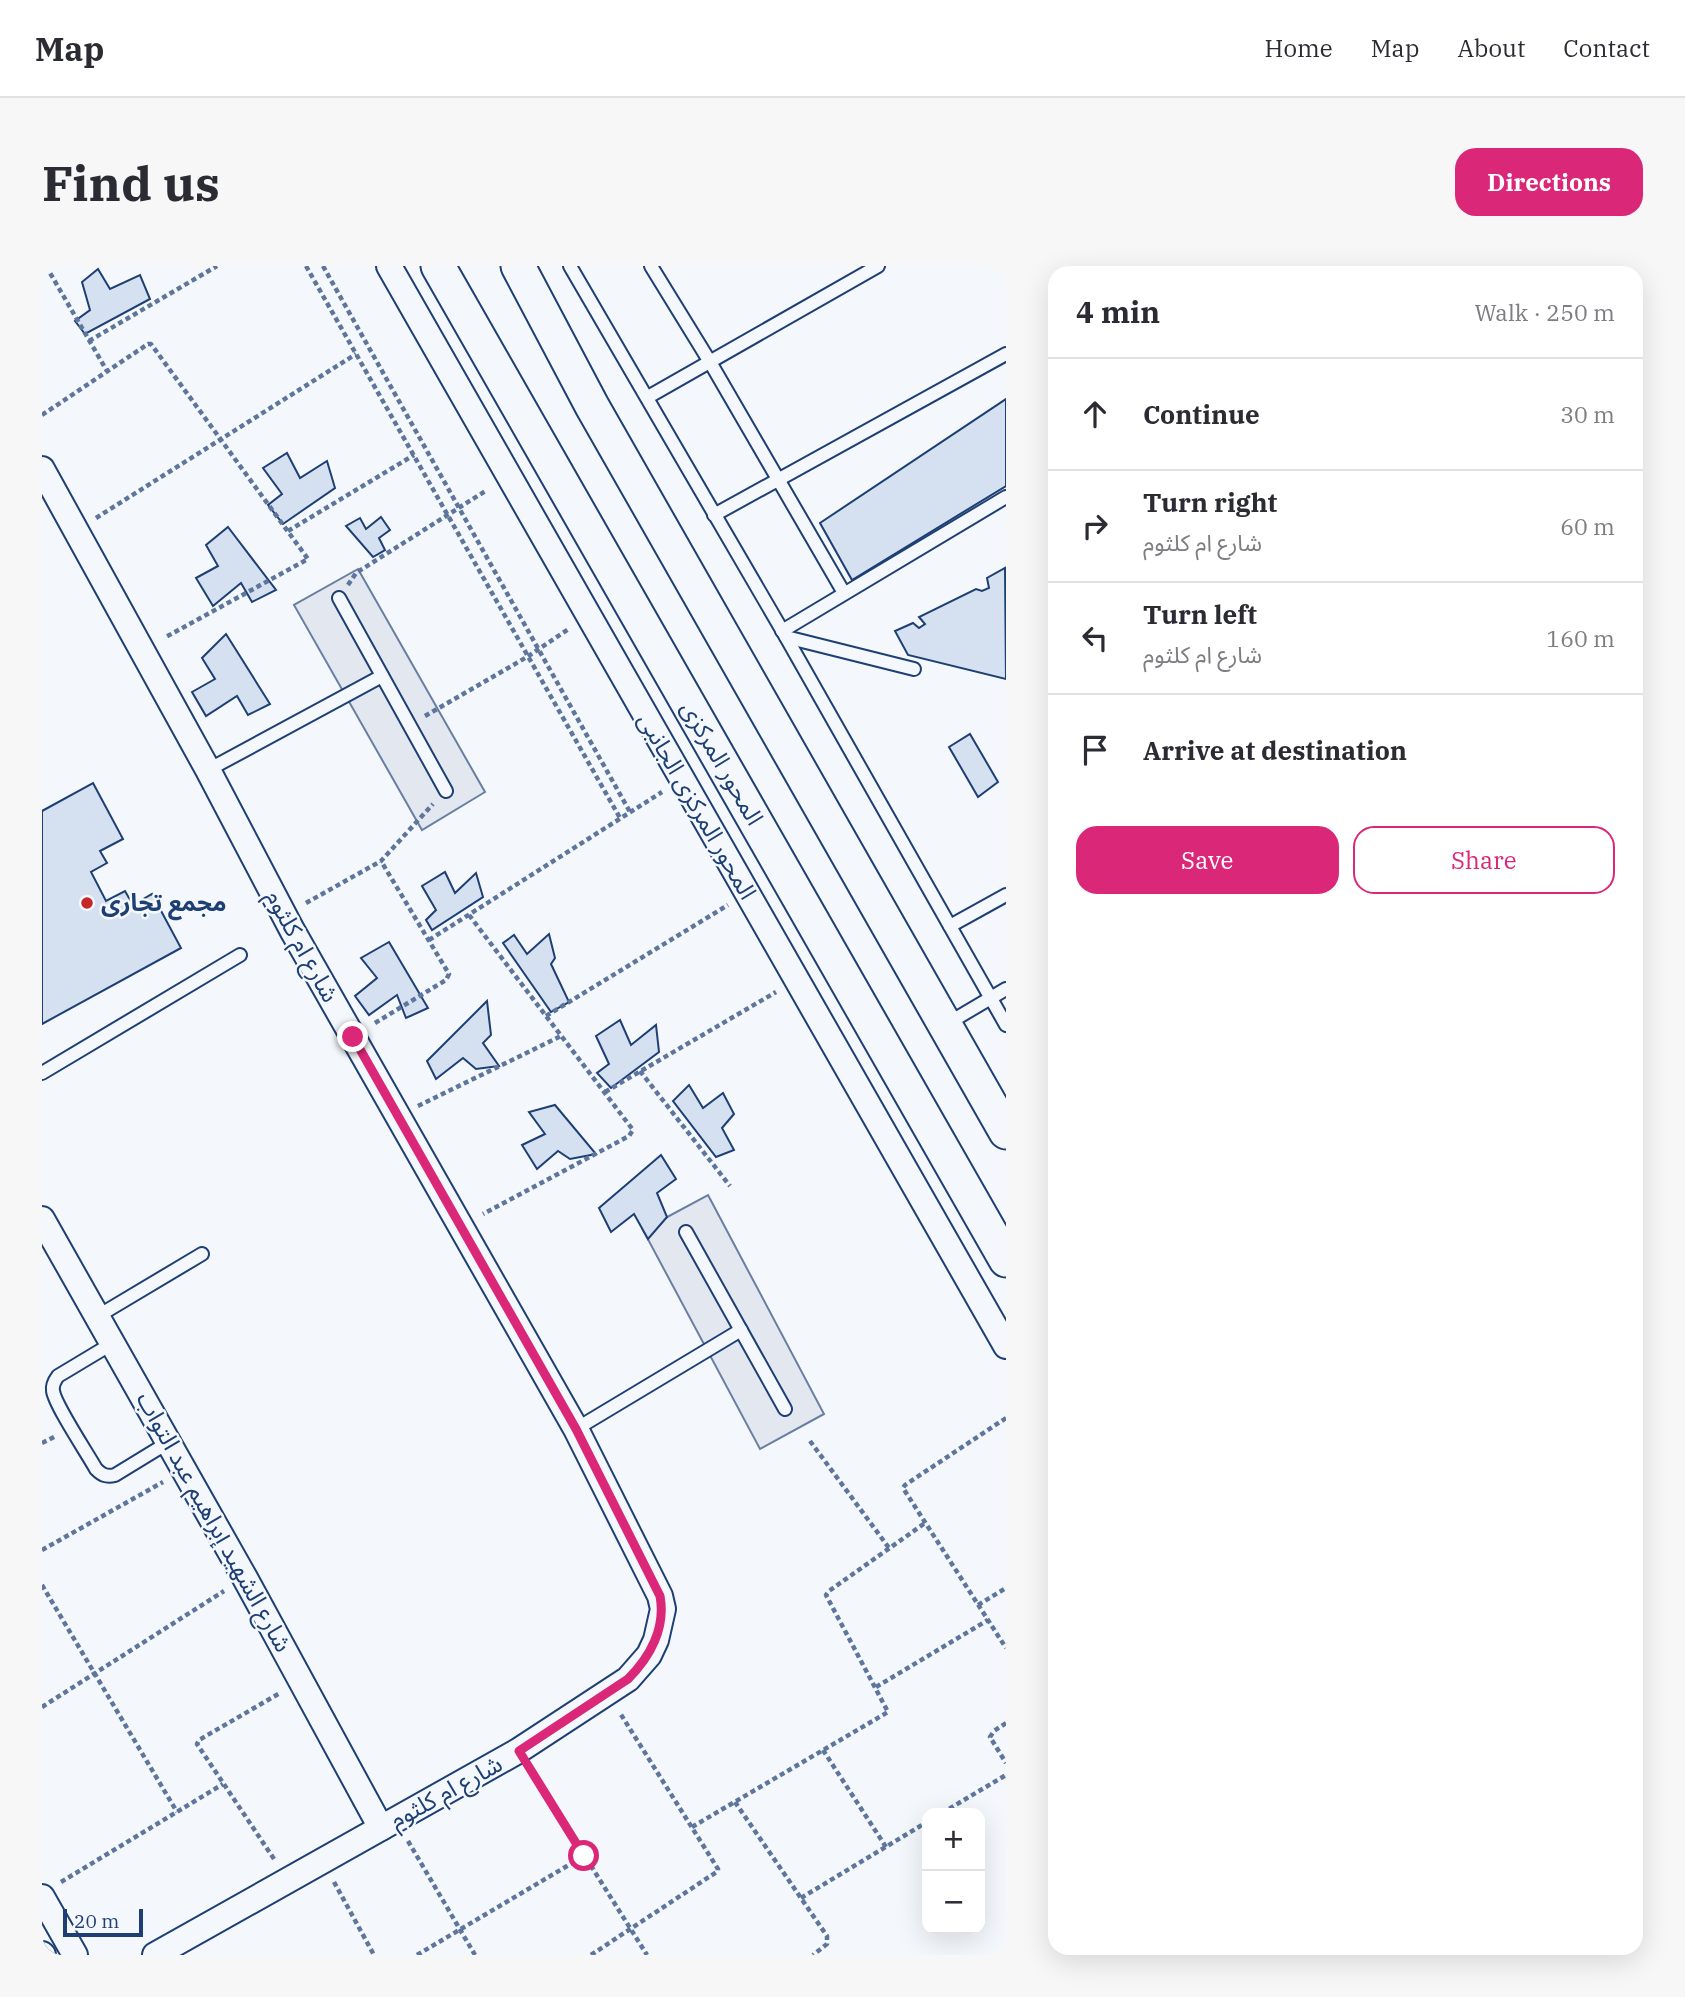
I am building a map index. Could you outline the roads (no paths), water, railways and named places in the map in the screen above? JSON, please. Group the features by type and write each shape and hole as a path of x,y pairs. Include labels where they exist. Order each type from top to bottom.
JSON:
{"main road":[{"name":"المحور المركزى","path":"438,266 1004,1252"},
{"path":"518,266 592,406 1006,1132"}],"street":[{"name":"المحور المركزى الجانبى","path":"389,266 1006,1346"},
{"name":"شارع ام كلثوم","path":"42,469 208,770 284,915 576,1429 660,1596 663,1609 656,1640 649,1655 628,1679 519,1751 155,1955"},
{"name":"شارع الشهيد إبراهيم عبد التواب","path":"42,1219 302,1680 389,1824"},
{"path":"48,1892 75,1955"}],"lane":[{"path":"569,266 648,397 1006,1025"},
{"path":"651,266 844,593"},
{"path":"648,397 878,266"},
{"path":"714,515 1006,354"},
{"path":"784,634 844,593 1006,497"},
{"path":"339,598 446,791"},
{"path":"784,634 914,669"},
{"path":"208,770 382,677"},
{"path":"950,926 1006,895"},
{"path":"42,1073 240,955"},
{"path":"945,1025 1006,989"},
{"path":"686,1232 785,1409"},
{"path":"97,1317 202,1254"},
{"path":"576,1429 741,1330"},
{"path":"113,1343 58,1376 53,1383 52,1391 72,1427 96,1468 101,1474 108,1476 115,1475 169,1442"}],"place":[{"name":"مجمع تجارى","path":"87,903"}]}
